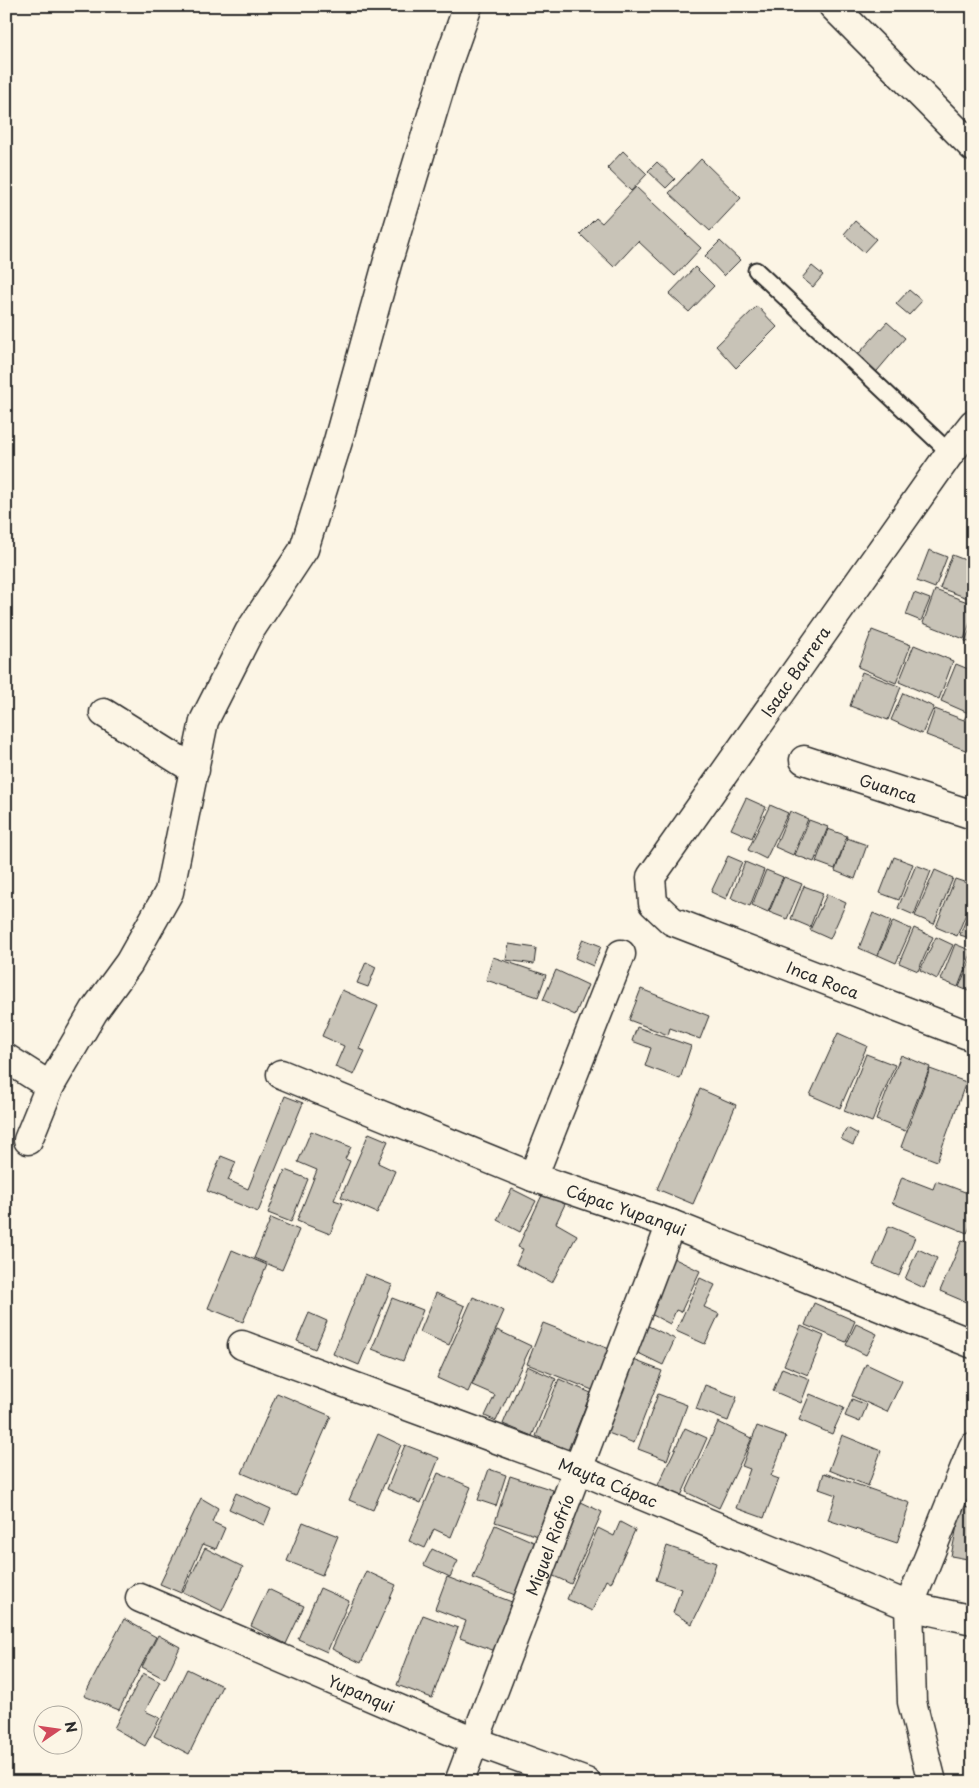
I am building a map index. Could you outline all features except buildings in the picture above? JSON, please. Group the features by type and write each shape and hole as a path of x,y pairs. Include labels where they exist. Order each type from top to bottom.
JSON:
{"street":[{"path":"28,1140 50,1086 94,1012 129,962 169,892 204,721 249,632 304,549 338,442 387,264 447,65 468,6"},
{"path":"833,6 973,147"},
{"name":"Isaac Barrera","path":"672,921 653,903 651,877 950,453 973,424"},
{"path":"104,713 195,770"},
{"name":"Guanca","path":"804,760 973,814"},
{"name":"Inca Roca","path":"672,921 973,1037"},
{"path":"533,1177 621,954"},
{"path":"6,1058 50,1086"},
{"name":"Cápac Yupanqui","path":"281,1074 533,1177 671,1224 973,1344"},
{"name":"Miguel Riofrío","path":"458,1782 671,1224"},
{"name":"Mayta Cápac","path":"242,1346 578,1469 909,1606 973,1620"},
{"path":"932,1782 912,1702 909,1606 973,1447"},
{"name":"Yupanqui","path":"140,1598 474,1741 586,1782"}],"lane":[{"path":"756,270 950,453"}]}
